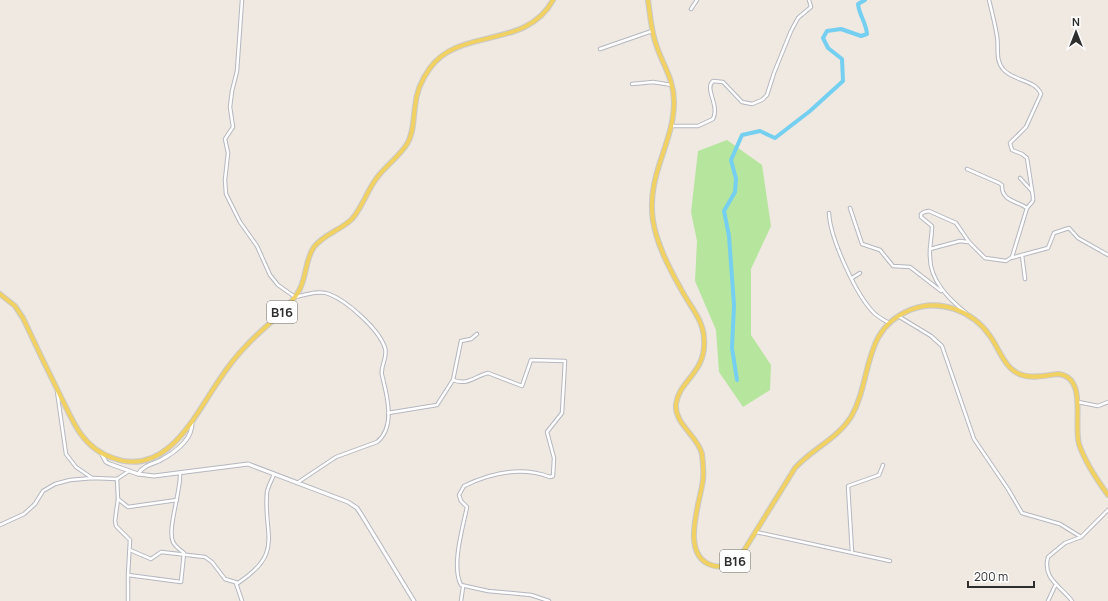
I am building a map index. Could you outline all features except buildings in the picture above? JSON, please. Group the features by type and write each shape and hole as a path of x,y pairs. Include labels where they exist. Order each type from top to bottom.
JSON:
{"main road":[{"name":"B16","path":"0,294 15,306 23,318 57,389 80,432 101,453 125,461 138,461 155,456 176,442 192,422 246,345 295,297 299,292 309,257 315,246 353,217 376,179 406,146 410,138 418,90 423,78 436,59 456,47 499,36 529,25 541,16 552,0"},
{"name":"B16","path":"648,0 652,31 668,71 672,85 674,102 671,126 654,178 652,210 655,230 660,246 680,289 703,329 704,355 694,374 678,397 676,404 680,419 698,444 703,463 704,478 696,518 694,544 700,558 706,563 721,567 728,565 740,557 795,468 807,456 840,430 850,417 860,394 873,347 877,338 898,316 911,310 932,306 951,308 966,313 981,325 1011,369 1023,376 1058,374 1068,376 1074,384 1077,402 1077,429 1080,446 1108,496"}],"street":[{"path":"242,0 237,71 231,102 233,127 225,139 228,158 225,190 240,222 257,246 270,275 278,285 295,297 318,293 328,293 356,311 376,333 385,346 386,353 381,371 386,390 388,413 386,429 381,439 336,457 296,483"},
{"path":"691,9 697,0"},
{"path":"671,126 698,126 713,118 716,107 710,88 713,81 723,82 742,102 752,104 765,98 769,93 774,73 791,31 798,18 811,7 809,0"},
{"path":"989,0 997,35 998,57 1001,67 1007,73 1033,86 1041,94 1026,127 1012,139 1010,146 1012,150 1025,155 1027,158 1033,201 1027,208 1015,250 1010,258"},
{"path":"600,48 652,31"},
{"path":"632,84 653,82 672,85"},
{"path":"967,169 999,183 1002,185 1002,192 1006,198 1027,208"},
{"path":"1020,178 1032,192"},
{"path":"850,208 862,244 880,250 893,266 910,266 943,292 966,313"},
{"path":"943,292 931,267 930,249 932,226 921,216 922,213 927,211 938,214 956,223 969,242 982,255 989,259 1006,261 1010,258 1048,248 1054,233 1069,228 1078,238 1108,255"},
{"path":"829,213 834,238 852,278 870,308 889,324"},
{"path":"930,249 960,241 969,242"},
{"path":"1022,255 1025,280"},
{"path":"852,278 860,273"},
{"path":"898,316 931,336 942,346 974,439 1008,489 1022,513 1060,524 1082,537"},
{"path":"388,413 435,406 440,401 453,380 461,340 471,339 477,334"},
{"path":"453,380 458,382 467,382 488,373 521,386 524,384 531,360 565,361 562,413 547,432 554,458 553,476 550,477 532,471 504,473 466,485 460,491 460,498 467,507 458,564 458,580 463,587 461,601"},
{"path":"57,389 66,454 76,467 92,478"},
{"path":"1077,402 1088,402 1098,406 1108,402"},
{"path":"138,474 143,468 160,460 180,446 191,433 192,422"},
{"path":"101,453 106,462 129,471 148,476 180,474 243,464 344,500 356,508 414,601"},
{"path":"852,552 848,486 879,475 883,466"},
{"path":"0,525 18,518 28,510 46,489 63,482 92,478 116,479 129,471"},
{"path":"180,474 181,486 177,500 172,538 174,543 184,554"},
{"path":"130,550 151,559 161,552 205,557 212,562 226,579 236,583 240,582 258,567 270,544 267,493 274,474"},
{"path":"116,479 118,499 115,523 130,540 128,601"},
{"path":"118,499 128,506 177,500"},
{"path":"1072,601 1066,594 1055,586 1048,574 1047,563 1049,556 1065,543 1082,537 1108,510"},
{"path":"756,532 771,537 852,552 890,561"},
{"path":"128,575 180,583 184,554"},
{"path":"236,583 242,601"},
{"path":"1048,601 1055,586"},
{"path":"463,587 531,595 549,601"}],"green space":[{"path":"727,140 762,165 771,226 751,269 751,335 771,365 770,390 743,407 719,372 716,330 695,281 697,241 691,212 698,151"}],"waterway":[{"path":"737,380 732,348 734,305 729,236 724,211 735,192 736,179 731,160 742,135 760,131 775,138 810,111 843,81 842,59 828,48 823,38 827,31 841,29 861,36 867,34 858,4 865,0"}]}
